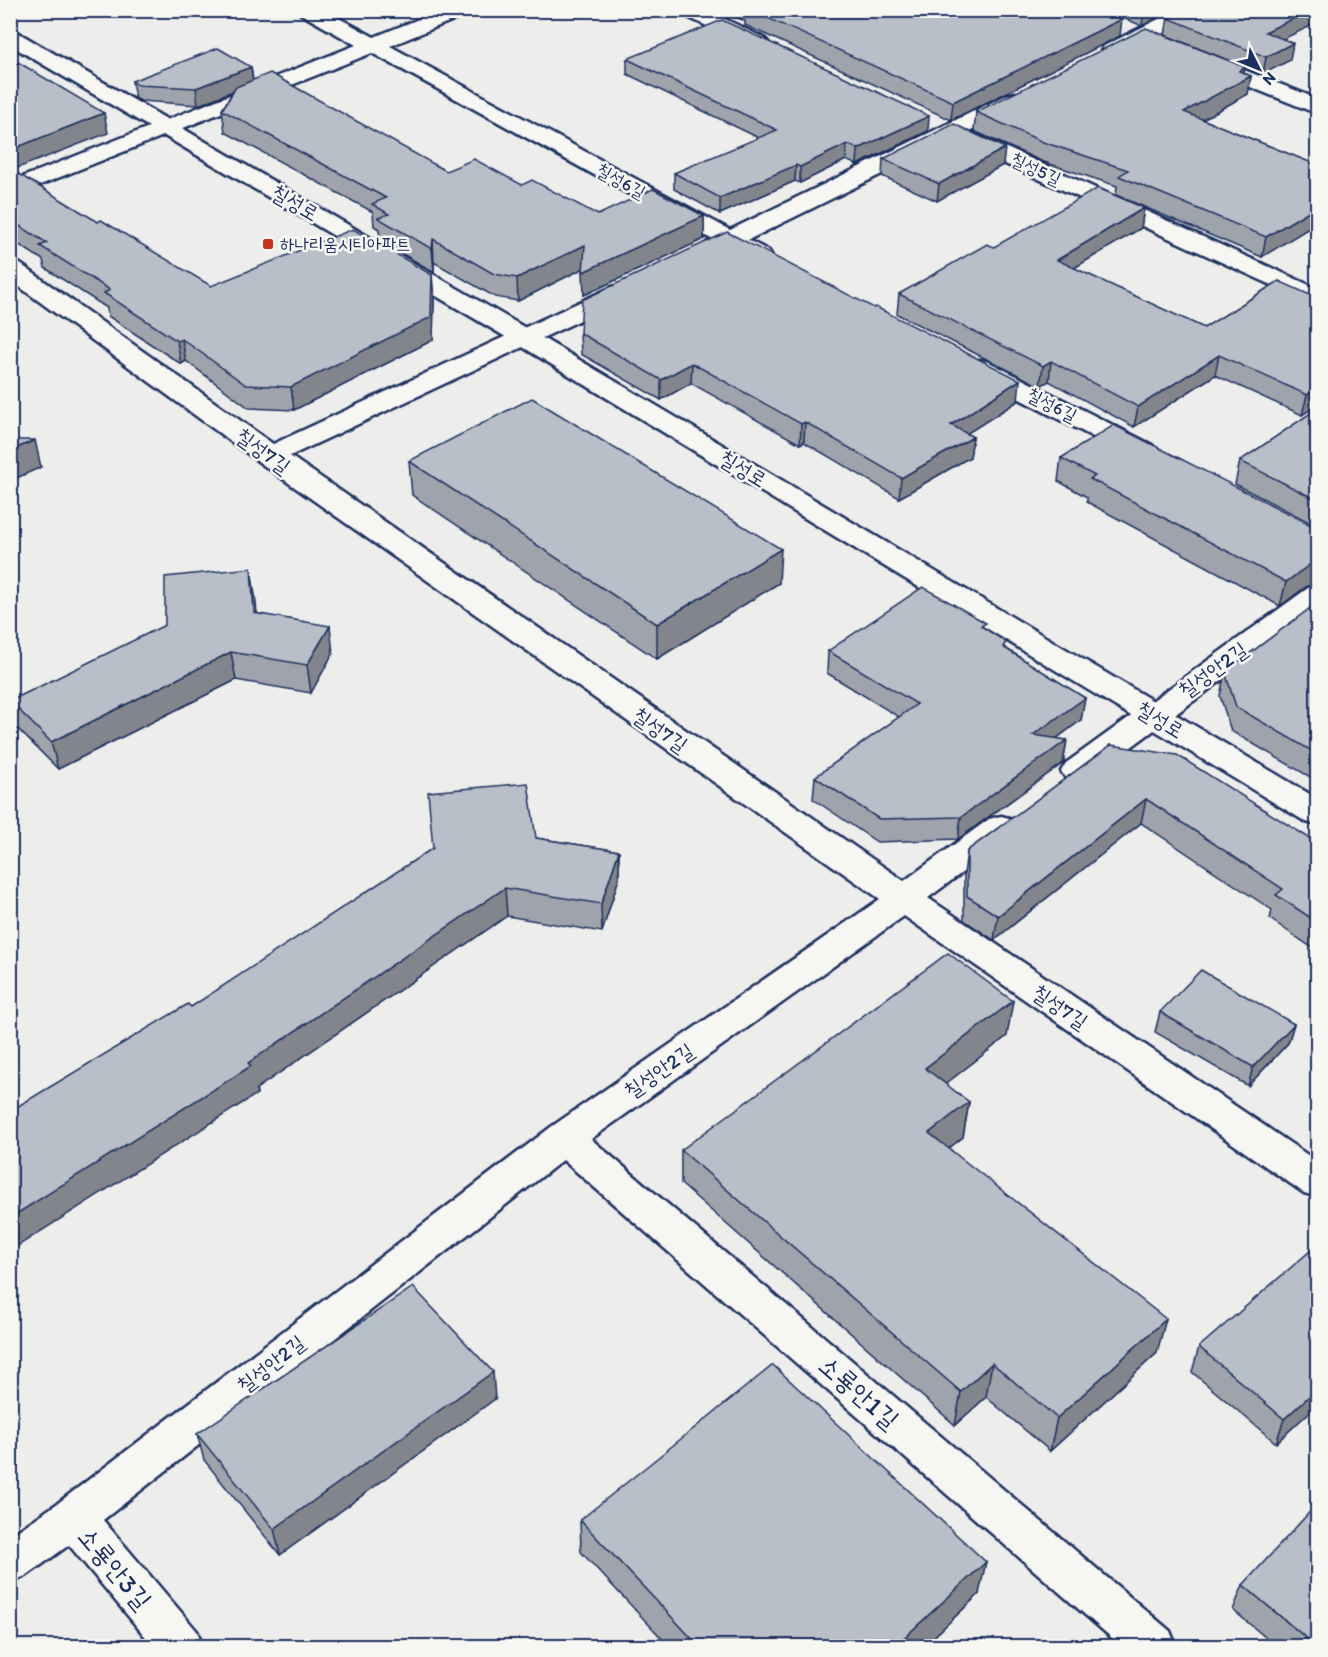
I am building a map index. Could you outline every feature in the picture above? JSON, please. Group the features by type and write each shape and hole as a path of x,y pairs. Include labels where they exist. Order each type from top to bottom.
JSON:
{"street":[{"name":"칠성6길","path":"308,10 781,267"},
{"path":"10,190 461,10"},
{"path":"688,10 773,49"},
{"path":"1090,62 1194,10"},
{"name":"칠성로","path":"10,36 525,338 1317,814"},
{"path":"1187,54 1317,107"},
{"path":"696,255 942,126 1037,89"},
{"name":"칠성5길","path":"942,126 1317,299"},
{"name":"칠성7길","path":"10,268 269,456 902,900 1317,1182"},
{"path":"269,456 643,281"},
{"name":"칠성6길","path":"960,358 1160,460"},
{"name":"칠성안2길","path":"1056,787 1317,594"},
{"name":"칠성안2길","path":"10,1562 73,1517 564,1138 902,900 1027,808"},
{"name":"소룡안1길","path":"564,1138 1154,1647"},
{"name":"소룡안3길","path":"73,1517 181,1647"}],"building":[{"path":"750,10 1101,10 1122,19 953,102"},
{"path":"1183,10 1311,10 1265,32 1293,43 1266,57 1168,18"},
{"path":"722,20 929,116 858,149 847,144 800,167 796,165 720,198 674,173 777,130 627,59"},
{"path":"1146,28 1245,67 1239,71 1251,76 1184,112 1317,165 1317,206 1266,237 1119,176 1128,170 1043,142 976,112"},
{"path":"218,48 251,67 196,88 138,85 132,81"},
{"path":"11,58 104,113 10,150"},
{"path":"270,73 446,171 474,159 522,185 532,180 598,215 653,189 704,216 583,272 585,245 517,278 494,274 433,239 432,249 378,218 389,214 372,204 386,198 222,110 236,87"},
{"path":"954,124 1005,148 939,184 883,159"},
{"path":"17,173 211,286 353,229 432,275 431,317 291,387 246,385 182,339 177,341 104,293 110,290 40,246 47,243 10,220 10,175"},
{"path":"1098,188 1144,208 1057,260 1204,328 1279,281 1317,298 1317,388 1307,395 1219,355 1138,407 1051,361 1043,366 899,294 987,244 994,247"},
{"path":"727,232 1020,380 951,425 973,437 901,478 805,422 801,424 692,363 661,380 580,333 582,300"},
{"path":"532,398 781,549 657,624 409,461"},
{"path":"1317,409 1317,500 1240,461"},
{"path":"1114,425 1317,527 1317,562 1312,563 1286,582 1090,479 1095,476 1061,458"},
{"path":"10,440 35,440 10,451"},
{"path":"251,568 254,613 330,626 307,665 231,652 51,742 10,701 165,625 165,577"},
{"path":"923,587 986,623 981,626 1006,642 1003,647 1085,698 1033,735 1067,740 961,817 879,819 815,777 917,704 828,651"},
{"path":"1317,603 1317,754 1236,707 1225,672"},
{"path":"1111,745 1177,755 1317,843 1317,922 1276,895 1283,889 1146,799 998,916 967,896 967,851"},
{"path":"528,783 536,838 619,851 601,904 505,888 248,1063 251,1066 10,1218 10,1111 188,1004 191,1007 433,848 428,792"},
{"path":"948,953 1013,1001 925,1068 969,1102 929,1133 1166,1319 1057,1418 992,1363 961,1392 681,1150"},
{"path":"1201,970 1294,1024 1253,1067 1160,1012"},
{"path":"1317,1245 1317,1389 1284,1419 1199,1347"},
{"path":"413,1287 493,1372 274,1529 197,1434"},
{"path":"773,1365 986,1562 894,1647 700,1647 580,1520"},
{"path":"1317,1504 1317,1647 1243,1585"}],"place":[{"name":"하나리움시티아파트","path":"268,244"}]}
